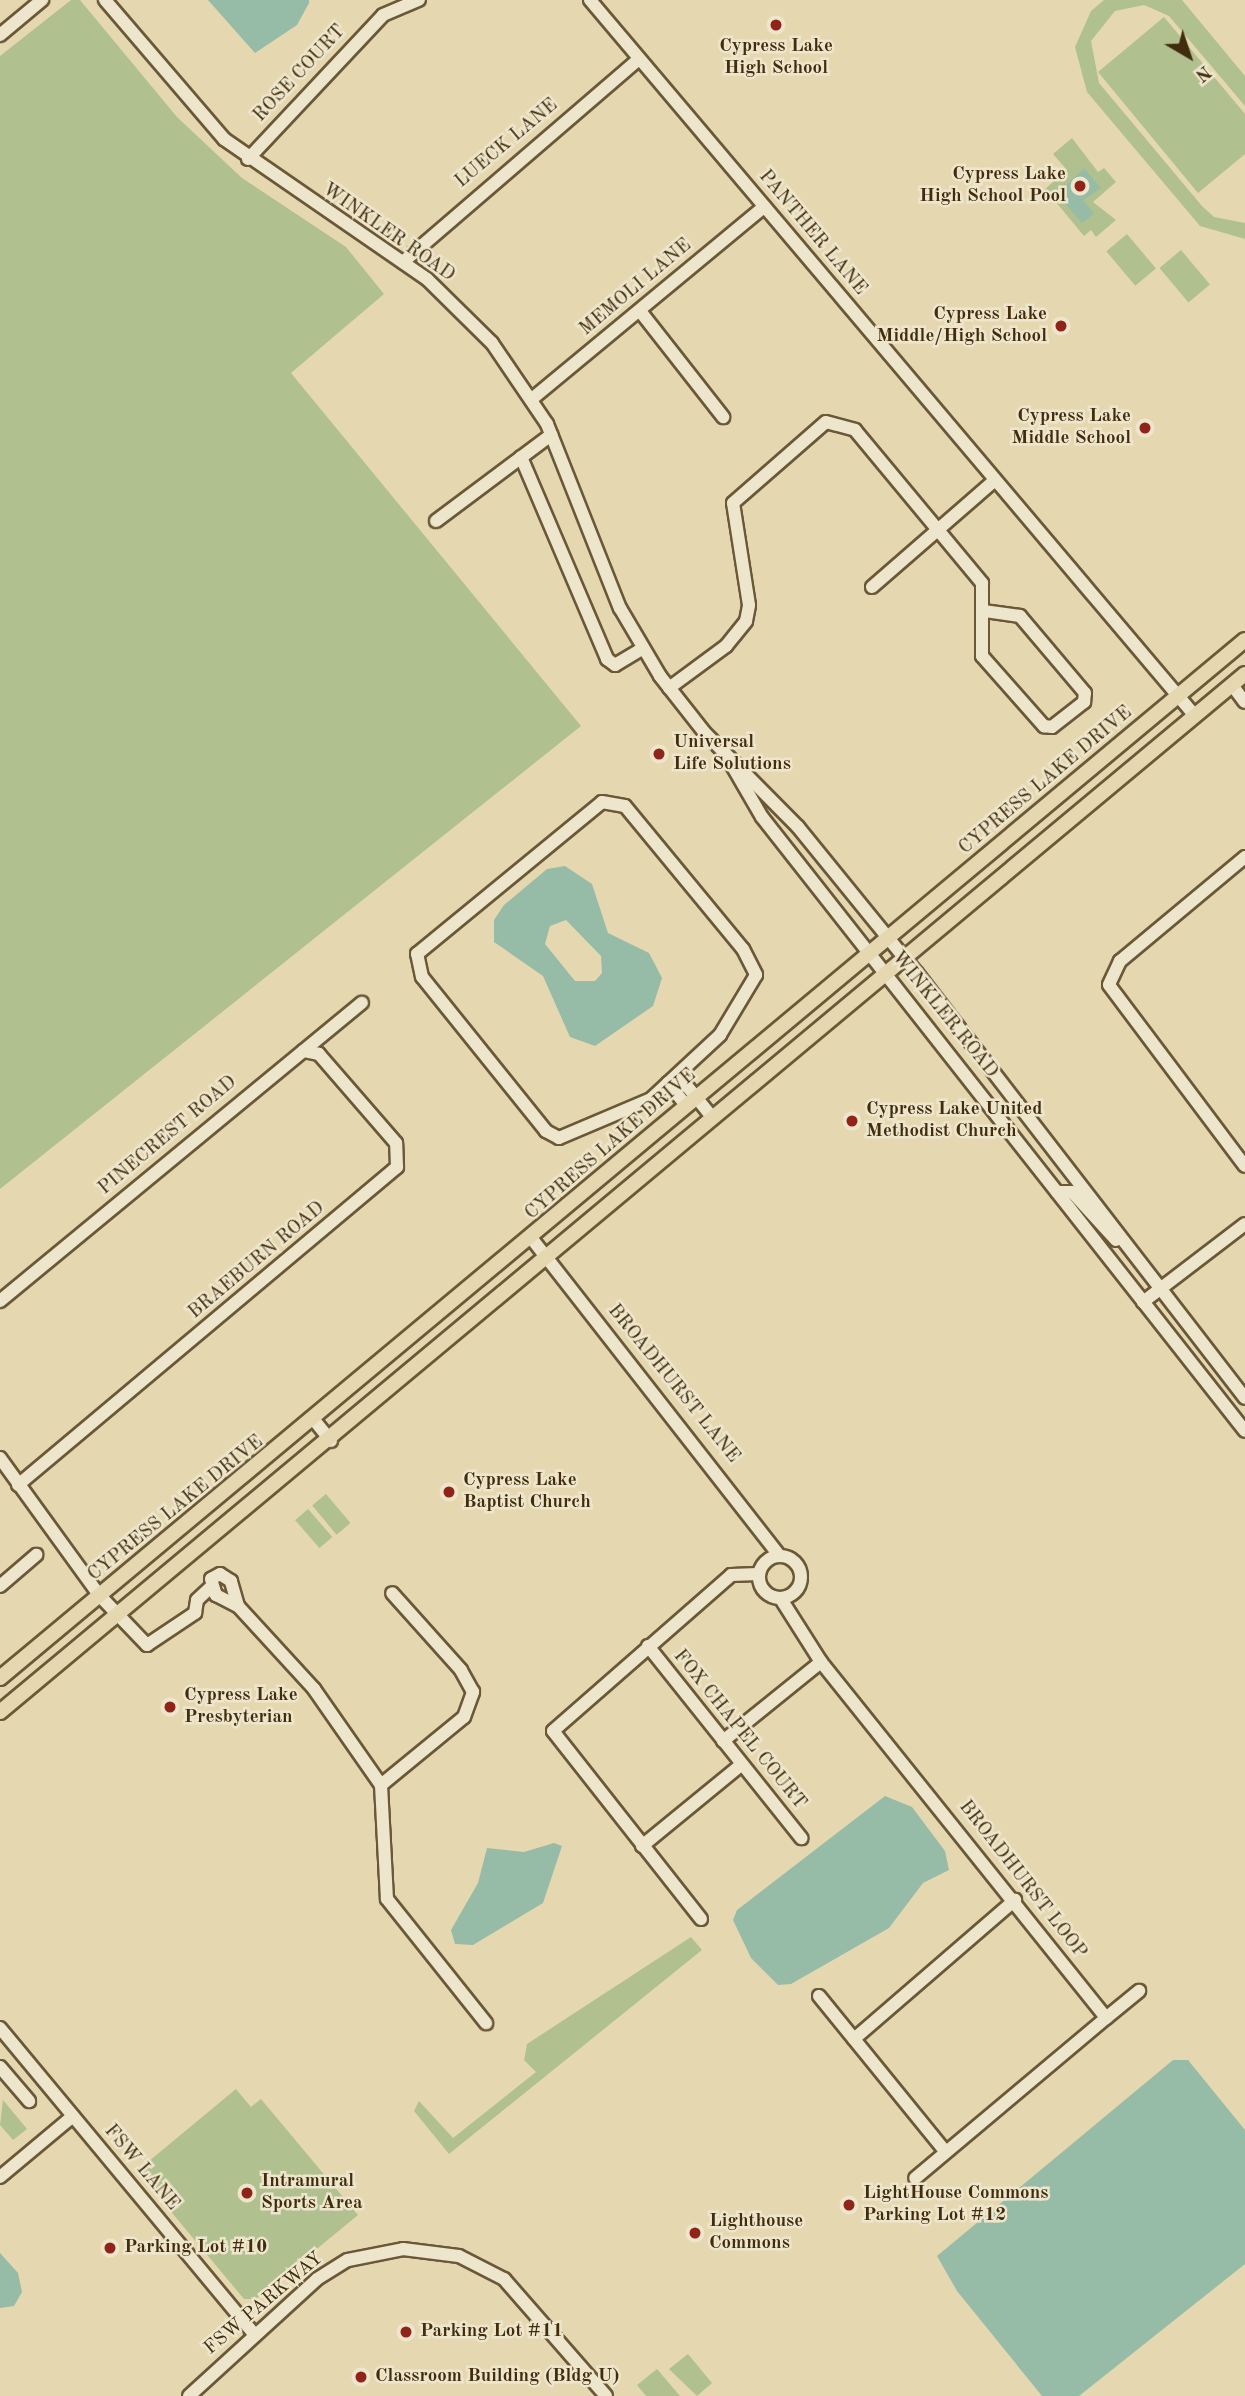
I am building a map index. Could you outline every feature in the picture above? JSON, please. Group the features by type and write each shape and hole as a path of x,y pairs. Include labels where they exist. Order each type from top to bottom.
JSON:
{"main road":[{"name":"CYPRESS LAKE DRIVE","path":"1,1674 100,1596 532,1239 691,1101 1245,640"},
{"path":"0,1712 549,1260 713,1118 1245,674"}],"street":[{"path":"0,35 42,0"},
{"name":"WINKLER ROAD","path":"105,0 194,109 248,159 403,262 474,322 533,398 642,649 669,688 724,751 798,827 904,958 1245,1398"},
{"name":"ROSE COURT","path":"248,159 383,15 419,0"},
{"name":"PANTHER LANE","path":"590,0 1195,716"},
{"name":"LUECK LANE","path":"403,262 639,59"},
{"name":"MEMOLI LANE","path":"533,398 764,207"},
{"path":"640,311 723,417"},
{"path":"669,688 726,646 746,621 749,605 733,503 820,425 850,425 982,583 982,656 1044,726 1052,727 1084,702 1085,693 1020,616 983,611"},
{"path":"436,522 551,435"},
{"path":"521,457 607,659 615,665 642,649"},
{"path":"872,587 995,480"},
{"path":"1232,685 1245,702"},
{"name":"WINKLER ROAD","path":"724,751 762,817 1245,1431"},
{"path":"602,802 625,806 743,949 756,975 720,1035 673,1079 651,1098 559,1138 546,1131 416,965 417,954 602,802"},
{"path":"1245,857 1119,961 1109,985 1245,1166"},
{"name":"PINECREST ROAD","path":"0,1301 362,1003"},
{"name":"BRAEBURN ROAD","path":"18,1485 397,1167 396,1143 320,1054 303,1051"},
{"path":"673,1079 691,1101 713,1118"},
{"path":"1057,1192 1072,1192 1130,1251"},
{"path":"1143,1302 1245,1224"},
{"name":"BROADHURST LANE","path":"532,1239 780,1556"},
{"path":"314,1420 331,1441"},
{"path":"0,1458 100,1596 120,1613 147,1645 195,1613 210,1588 211,1579 226,1577 238,1606"},
{"path":"0,1586 36,1555"},
{"path":"701,1919 553,1731 731,1575 758,1574 766,1561 780,1556 794,1561 801,1581 780,1599"},
{"name":"BROADHURST LOOP","path":"758,1574 761,1588 780,1599 821,1662 1015,1900 1106,2018"},
{"path":"210,1588 238,1606 314,1689 382,1786 387,1899 486,2023"},
{"path":"382,1786 464,1717 473,1692 461,1670 391,1593"},
{"name":"FOX CHAPEL COURT","path":"648,1646 801,1838"},
{"path":"723,1741 821,1662"},
{"path":"642,1846 741,1765"},
{"path":"854,2039 1015,1900"},
{"path":"915,2178 1139,1992"},
{"path":"819,1996 946,2152"},
{"name":"FSW LANE","path":"0,2028 253,2333"},
{"path":"0,2067 29,2101"},
{"path":"0,2178 73,2116"},
{"name":"FSW PARKWAY","path":"189,2396 253,2333 348,2260 404,2249 444,2252 482,2266 515,2289 606,2396"}],"shaded area":[{"path":"71,0 80,0 177,117 242,178 346,247 384,294 291,373 581,726 0,1189 0,56"},
{"path":"208,0 309,0 309,3 297,25 255,53"},
{"path":"1104,0 1182,0 1245,76 1245,106 1169,16 1144,5 1115,11 1091,41 1099,83 1202,206 1214,217 1245,223 1245,239 1200,226 1087,92 1075,47 1091,11"},
{"path":"1164,17 1245,114 1245,154 1198,193 1098,72"},
{"name":"Cypress Lake High School Pool","path":"1072,138 1098,172 1104,168 1116,182 1093,202 1116,220 1096,237 1091,230 1084,236 1045,189 1067,170 1053,154"},
{"path":"1084,168 1101,188 1083,200 1094,213 1082,223 1057,194"},
{"path":"1127,234 1156,268 1135,286 1106,251"},
{"path":"1181,250 1210,284 1188,302 1160,268"},
{"path":"565,866 592,884 608,933 649,953 662,978 653,1006 595,1046 570,1037 543,976 494,942 494,920 504,905 547,869","holes":["566,920 601,956 602,973 595,981 575,981 545,944 550,926"]},
{"path":"326,1494 350,1523 337,1535 312,1506"},
{"path":"308,1509 332,1537 319,1548 295,1520"},
{"path":"885,1796 912,1807 945,1851 949,1870 923,1883 889,1928 791,1984 778,1985 751,1958 733,1920 737,1910"},
{"path":"554,1843 562,1846 543,1903 473,1945 455,1944 451,1930 478,1883 487,1848 524,1852"},
{"path":"691,1937 702,1950 449,2154 414,2111 419,2101 453,2138 536,2072 524,2060 527,2044"},
{"path":"1173,2060 1188,2060 1245,2130 1245,2264 1079,2396 1042,2396 957,2291 937,2256"},
{"name":"Intramural Sports Area","path":"236,2089 251,2107 261,2099 358,2215 256,2299 244,2299 137,2171"},
{"path":"3,2100 27,2129 13,2140 0,2125"},
{"path":"0,2253 18,2273 22,2292 14,2306 0,2308"},
{"path":"688,2354 712,2383 697,2396 669,2369"},
{"path":"657,2369 680,2396 646,2396 637,2385"}],"place":[{"name":"Cypress Lake High School","path":"776,25"},
{"name":"Cypress Lake High School Pool","path":"1080,186"},
{"name":"Cypress Lake Middle/High School","path":"1061,326"},
{"name":"Cypress Lake Middle School","path":"1145,428"},
{"name":"Universal Life Solutions","path":"659,754"},
{"name":"Cypress Lake United Methodist Church","path":"852,1121"},
{"name":"Cypress Lake Baptist Church","path":"449,1492"},
{"name":"Cypress Lake Presbyterian","path":"170,1707"},
{"name":"Intramural Sports Area","path":"247,2193"},
{"name":"LightHouse Commons Parking Lot #12","path":"849,2205"},
{"name":"Lighthouse Commons","path":"695,2233"},
{"name":"Parking Lot #10","path":"110,2248"},
{"name":"Parking Lot #11","path":"406,2332"},
{"name":"Classroom Building (Bldg U)","path":"361,2377"}]}
